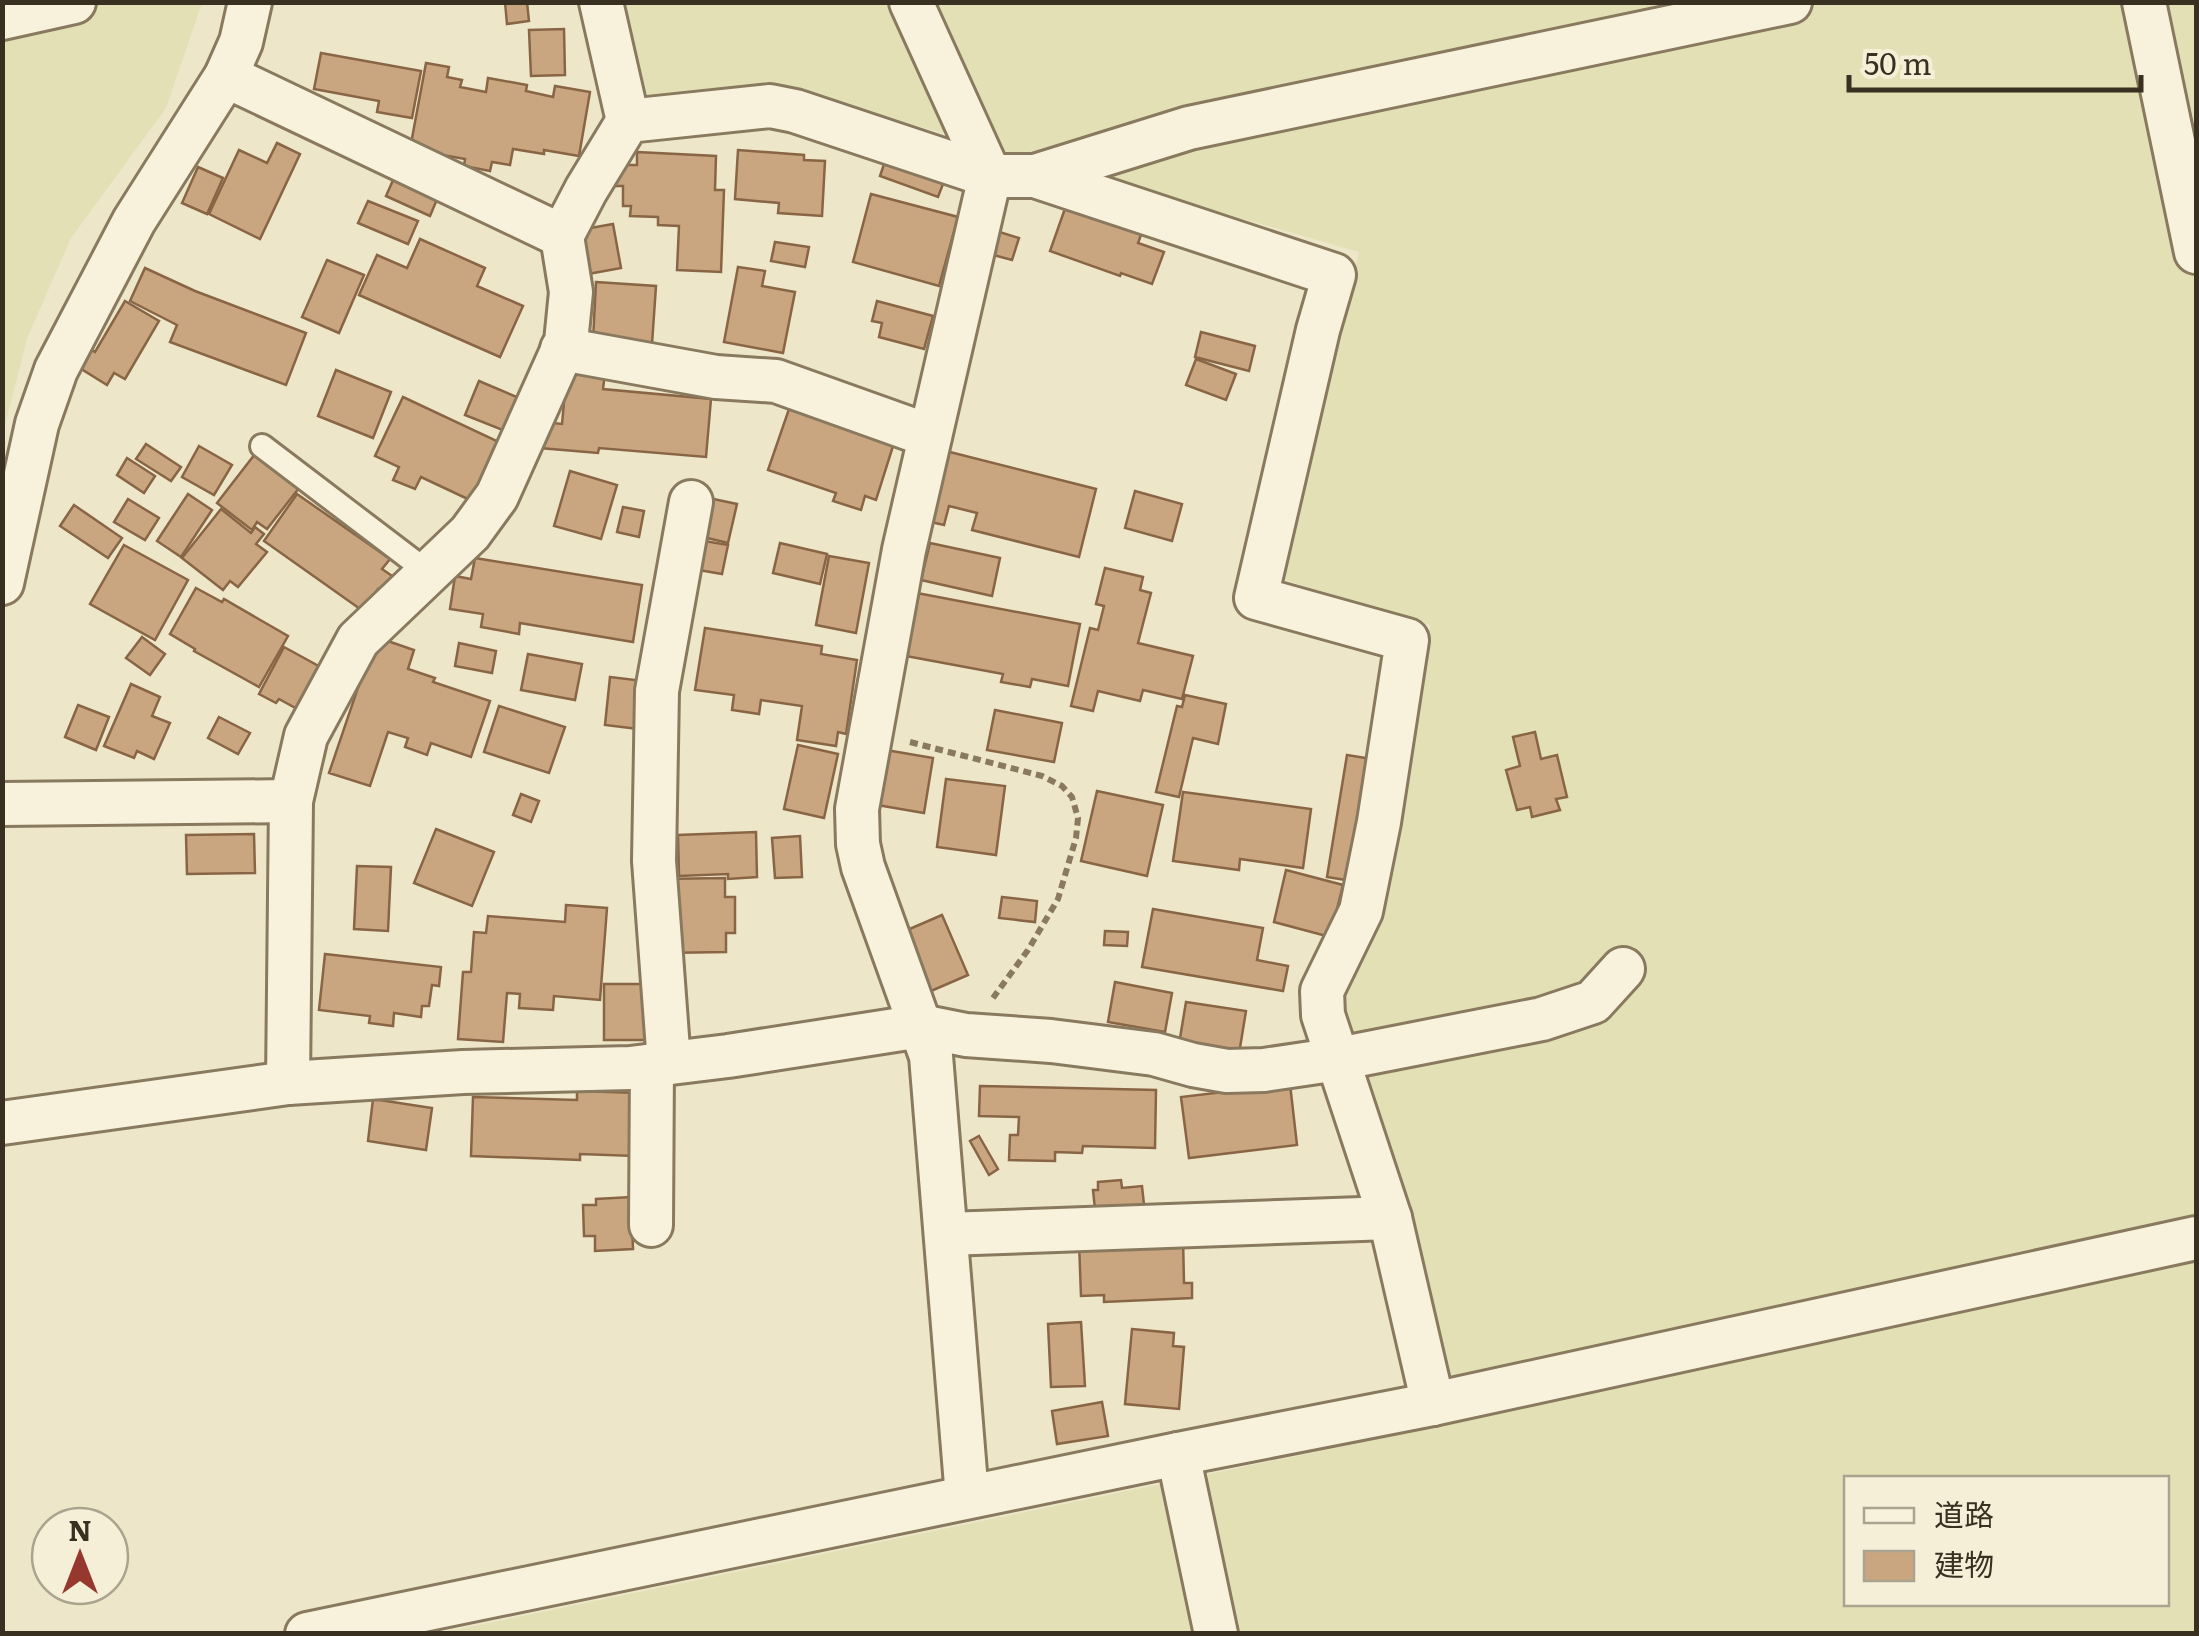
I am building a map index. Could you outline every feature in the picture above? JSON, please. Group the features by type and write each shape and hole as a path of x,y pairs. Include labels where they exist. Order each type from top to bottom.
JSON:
{"street":[{"path":"2,18 74,2"},
{"path":"2,583 37,424 56,370 134,221 226,76 241,42 250,2"},
{"path":"288,1083 290,801 306,736 358,640 470,534 497,496 566,342 571,292 562,236 628,120 601,2"},
{"path":"910,2 990,176 904,550 857,808 858,844 862,867 931,1056 967,1497"},
{"path":"628,120 770,106 990,176 1035,176 1188,128 1790,2"},
{"path":"2144,2 2196,252"},
{"path":"226,76 562,236"},
{"path":"1035,176 1334,275 1256,598 1407,640 1379,822 1360,910 1322,990 1323,1015 1390,1218 1433,1404"},
{"path":"562,350 716,378 776,381 930,436"},
{"path":"651,1225 660,1064 654,860 658,692 691,502"},
{"path":"2,804 290,801"},
{"path":"2,1123 288,1083 462,1072 630,1068 921,1026 966,1036 1051,1041 1154,1054 1227,1070 1264,1070 1542,1019 1593,1002 1623,969"},
{"path":"946,1234 1390,1218"},
{"path":"307,1634 1433,1404 2196,1238"},
{"path":"1178,1454 1216,1634"}],"lane":[{"path":"262,446 429,573"}],"path":[{"path":"870,732 1042,776 1062,786 1072,798 1078,818 1076,838 1058,899 1028,950 966,1036"}],"shaded area":[{"path":"3,3 202,3 166,108 71,238 28,336 3,432"},
{"path":"616,3 2196,3 2196,1633 435,1634 1451,1424 1342,1007 1354,963 1387,888 1430,625 1285,580 1359,252 795,91 640,98"}],"building":[{"path":"505,2 527,2 529,21 507,24"},
{"path":"564,29 565,75 531,76 529,30"},
{"path":"321,53 421,71 412,118 377,112 379,101 314,89"},
{"path":"426,63 449,67 447,77 462,80 460,87 486,92 488,78 527,85 526,91 553,97 555,86 590,92 579,156 513,149 510,165 492,162 490,171 464,166 465,159 410,149"},
{"path":"277,143 300,154 260,239 209,214 239,150 267,163"},
{"path":"738,150 804,155 804,160 825,161 822,216 778,213 779,203 735,199"},
{"path":"637,152 716,156 715,190 724,190 721,272 677,270 679,226 658,225 658,217 630,216 631,206 623,206 623,186 615,186 616,165 637,165"},
{"path":"886,158 945,179 938,197 880,176"},
{"path":"198,167 223,178 207,214 182,203"},
{"path":"394,178 438,197 430,216 386,196"},
{"path":"871,194 958,217 939,286 853,262"},
{"path":"1068,200 1144,227 1138,243 1164,252 1152,284 1050,251"},
{"path":"368,201 418,221 408,244 358,223"},
{"path":"613,224 621,268 588,274 579,230"},
{"path":"993,230 1019,238 1012,260 986,253"},
{"path":"420,239 485,268 477,286 523,306 500,357 359,295 377,255 407,268"},
{"path":"775,242 809,247 805,267 771,261"},
{"path":"327,260 364,275 339,333 302,317"},
{"path":"738,267 765,271 762,286 795,292 783,353 724,342"},
{"path":"145,268 306,333 286,385 170,342 177,325 130,301"},
{"path":"596,282 656,286 652,344 593,340"},
{"path":"125,301 159,321 125,379 114,373 107,385 75,365 87,347 95,352"},
{"path":"877,301 933,316 924,349 879,337 882,323 872,321"},
{"path":"1201,332 1255,346 1249,371 1195,357"},
{"path":"1196,359 1236,374 1226,400 1186,385"},
{"path":"336,370 391,392 373,438 318,416"},
{"path":"567,370 605,373 603,389 711,399 706,457 599,448 598,453 540,448 542,422 562,424"},
{"path":"479,381 519,398 505,431 465,415"},
{"path":"403,397 499,442 472,501 421,477 415,489 393,480 399,467 375,456"},
{"path":"789,409 894,443 876,500 865,496 861,510 833,501 836,493 768,470"},
{"path":"146,444 181,467 171,481 136,459"},
{"path":"199,446 232,465 214,495 182,477"},
{"path":"942,450 1096,489 1079,557 972,530 977,513 949,506 944,525 931,522"},
{"path":"255,454 299,488 267,529 257,522 252,530 217,503"},
{"path":"127,458 155,476 144,493 117,475"},
{"path":"570,471 617,485 601,539 554,526"},
{"path":"1135,491 1182,504 1172,541 1125,528"},
{"path":"188,494 212,510 181,557 157,541"},
{"path":"297,494 390,559 382,569 398,580 387,595 378,589 363,611 264,541"},
{"path":"704,497 737,504 728,543 695,535"},
{"path":"128,499 159,518 145,540 114,522"},
{"path":"74,505 122,538 108,558 60,526"},
{"path":"623,507 644,511 639,537 617,532"},
{"path":"221,509 251,533 255,527 264,534 256,544 267,552 238,587 230,581 223,590 182,558"},
{"path":"693,539 728,545 722,574 687,568"},
{"path":"780,543 827,554 820,584 773,573"},
{"path":"930,543 1000,558 992,596 921,580"},
{"path":"124,545 188,580 155,640 90,604"},
{"path":"829,556 869,563 856,633 816,625"},
{"path":"475,558 642,585 633,642 520,623 519,634 481,627 483,614 450,609 455,576 471,579"},
{"path":"1105,568 1143,577 1140,590 1151,593 1138,643 1193,656 1182,699 1143,690 1140,701 1098,691 1093,711 1071,706 1090,628 1098,630 1104,606 1096,604"},
{"path":"196,588 222,602 224,599 288,636 259,687 170,634"},
{"path":"917,593 1080,624 1068,686 1032,679 1030,687 1001,682 1003,674 906,656"},
{"path":"705,628 822,646 821,654 857,660 846,734 838,732 836,746 797,740 802,706 761,700 759,714 732,710 734,695 695,690"},
{"path":"142,637 165,654 150,675 126,658"},
{"path":"379,638 414,650 408,669 435,678 433,682 490,701 471,757 431,743 427,755 405,747 408,738 388,732 370,786 329,773 366,664 370,664"},
{"path":"459,643 496,651 492,673 455,666"},
{"path":"284,647 324,669 301,711 259,694"},
{"path":"528,654 582,664 575,700 521,690"},
{"path":"610,677 644,681 639,729 605,725"},
{"path":"131,684 160,697 152,716 170,723 154,759 137,751 134,758 104,746"},
{"path":"1185,695 1226,704 1218,744 1193,738 1179,797 1156,792 1177,706 1182,707"},
{"path":"78,705 109,717 96,750 65,737"},
{"path":"499,706 565,727 549,773 484,752"},
{"path":"995,710 1062,723 1054,762 987,750"},
{"path":"219,717 250,733 238,754 208,738"},
{"path":"1535,732 1541,759 1557,755 1567,797 1556,799 1560,810 1532,817 1530,807 1517,810 1506,770 1520,766 1513,737"},
{"path":"798,745 838,754 824,818 784,809"},
{"path":"886,750 933,758 924,813 877,805"},
{"path":"1347,755 1372,759 1352,881 1327,877"},
{"path":"946,779 1005,786 996,855 937,847"},
{"path":"1097,791 1163,805 1147,876 1081,861"},
{"path":"1183,792 1311,809 1303,868 1240,859 1239,870 1173,861"},
{"path":"521,794 539,801 531,822 513,815"},
{"path":"436,829 494,852 472,906 414,883"},
{"path":"756,832 757,877 679,876 678,835"},
{"path":"254,834 255,873 187,874 186,835"},
{"path":"800,836 802,877 775,878 772,838"},
{"path":"357,866 391,867 388,931 354,929"},
{"path":"1286,870 1343,885 1330,937 1274,922"},
{"path":"725,878 725,897 735,897 735,933 726,933 726,952 663,953 662,879"},
{"path":"1002,897 1037,901 1035,922 999,918"},
{"path":"566,905 607,908 600,1000 554,996 553,1010 519,1008 520,994 507,993 503,1042 458,1039 463,972 471,972 474,932 486,933 488,916 565,922"},
{"path":"1153,909 1263,928 1257,960 1288,966 1283,991 1142,967"},
{"path":"942,915 968,975 924,994 898,934"},
{"path":"1105,931 1128,932 1127,946 1104,945"},
{"path":"325,954 441,967 439,986 432,985 429,1006 422,1006 421,1017 394,1013 393,1026 369,1023 370,1016 319,1010"},
{"path":"1115,982 1172,993 1165,1032 1108,1022"},
{"path":"604,984 652,984 652,1040 604,1040"},
{"path":"1186,1002 1246,1011 1238,1060 1178,1050"},
{"path":"1290,1084 1297,1145 1189,1158 1181,1097"},
{"path":"980,1086 1156,1090 1155,1148 1083,1146 1082,1153 1055,1152 1055,1161 1009,1160 1010,1135 1018,1135 1019,1117 979,1116"},
{"path":"577,1091 638,1093 635,1156 580,1154 580,1160 471,1156 473,1097 577,1100"},
{"path":"373,1099 432,1108 426,1150 368,1141"},
{"path":"979,1136 998,1169 989,1175 970,1141"},
{"path":"1121,1180 1122,1188 1142,1186 1145,1214 1096,1219 1093,1190 1098,1190 1098,1182"},
{"path":"631,1197 633,1249 595,1251 595,1236 584,1236 583,1205 596,1205 596,1199"},
{"path":"1183,1238 1184,1283 1192,1283 1192,1298 1104,1302 1104,1295 1081,1296 1079,1242"},
{"path":"1081,1322 1085,1386 1051,1387 1048,1324"},
{"path":"1132,1329 1174,1333 1173,1346 1184,1347 1179,1409 1125,1404"},
{"path":"1102,1402 1108,1436 1057,1444 1052,1411"}]}
